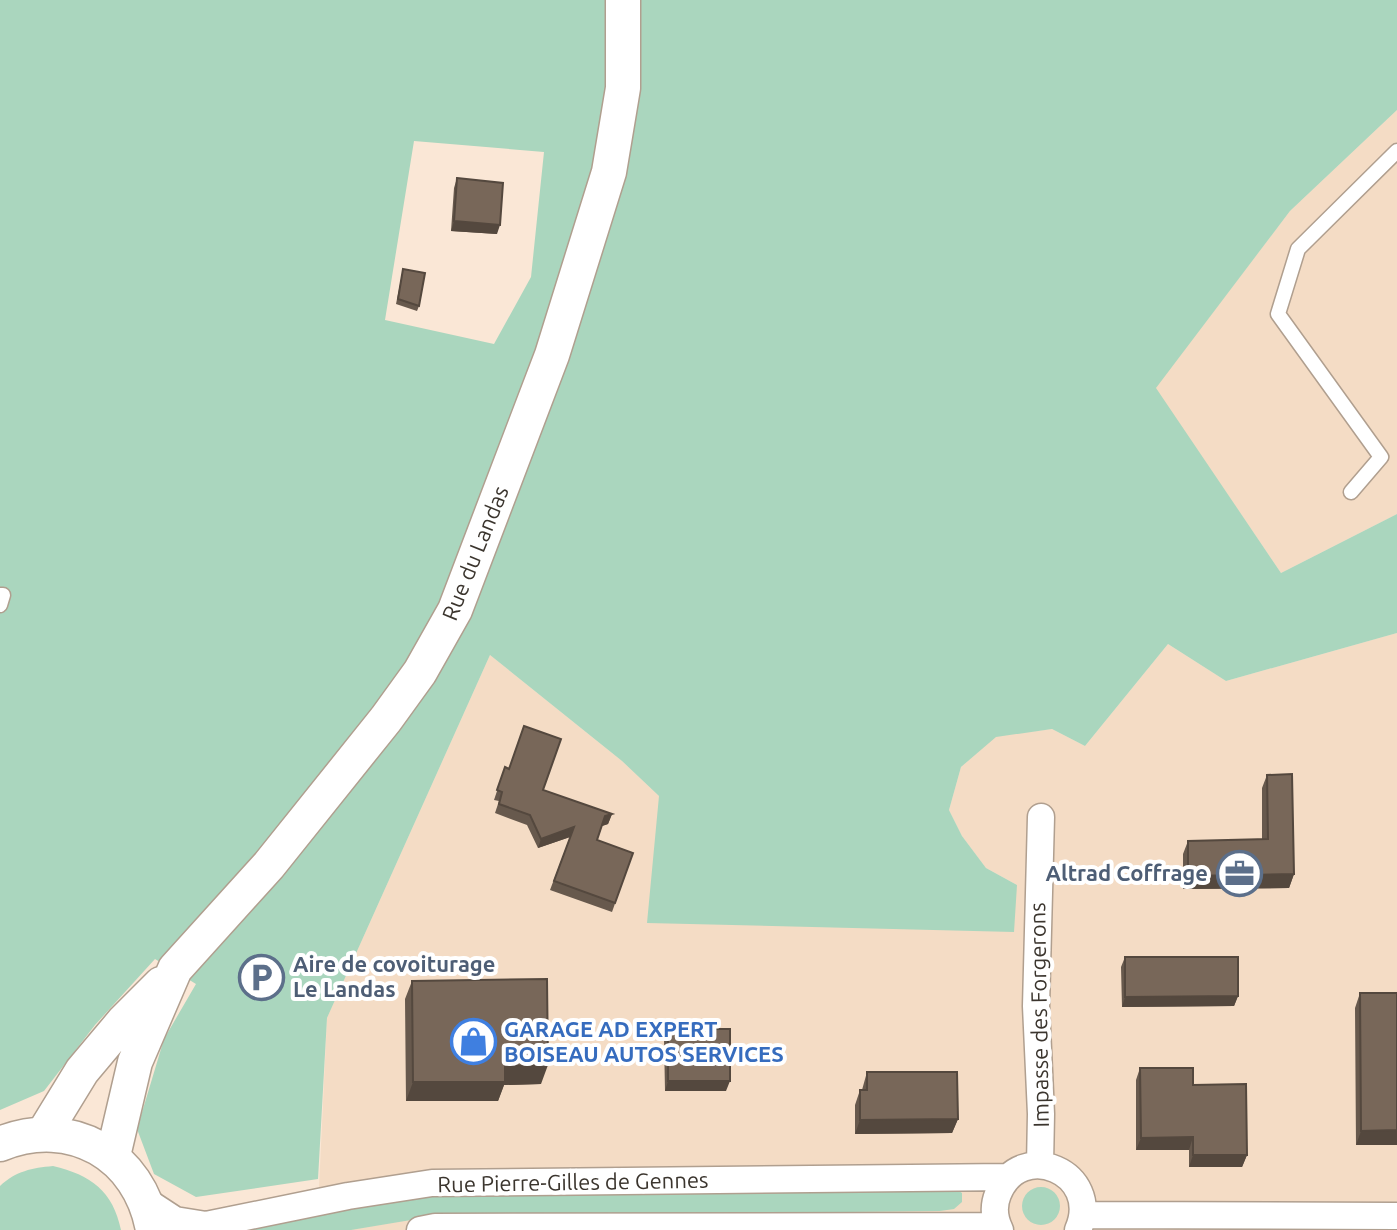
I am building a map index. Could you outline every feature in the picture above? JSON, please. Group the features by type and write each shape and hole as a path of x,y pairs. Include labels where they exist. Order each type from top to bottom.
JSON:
{"street":[{"name":"Rue du Landas","path":"113,1156 135,1062 175,969 269,865 386,719 420,672 455,610 552,355 609,172 623,88 622,2"},
{"name":"Impasse des Forgerons","path":"1040,1165 1036,1006 1041,817"},
{"path":"44,1133 82,1071 124,1021 175,969"},
{"path":"0,1144 17,1137 44,1133 80,1139 113,1156 127,1169 150,1216"},
{"path":"1040,1165 1067,1175 1077,1186 1083,1200 1081,1222 1397,1216"},
{"name":"Rue Pierre-Gilles de Gennes","path":"150,1216 206,1225 348,1196 432,1183 1009,1177 1029,1166 1040,1165"},
{"name":"Rue Pierre-Gilles de Gennes","path":"420,1230 435,1227 999,1228 996,1200 1009,1177"}],"lane":[{"path":"1351,492 1381,457 1278,314 1298,249 1397,151"},
{"path":"0,595 3,595 0,605"}],"shaded area":[{"path":"1397,110 1397,514 1281,573 1155,388 1290,211"},
{"path":"1397,633 1397,1230 317,1230 327,1018 490,655 622,761 659,796 1017,885 986,868 962,836 949,810 961,767 996,736 1052,729 1085,746 1168,644 1226,681"}],"green space":[{"path":"0,0 1397,0 1397,110 1290,211 1156,388 1281,573 1397,514 1397,633 1226,681 1168,644 1085,746 1052,729 996,737 961,767 949,810 962,836 986,868 1017,885 1014,932 647,923 659,796 622,761 490,655 327,1018 318,1179 196,1197 154,1174 137,1129 164,1039 196,984 155,959 95,1025 44,1091 0,1110","holes":["414,141 544,152 531,277 494,344 385,320"]},
{"path":"53,1166 79,1174 98,1187 112,1205 121,1230 0,1230 0,1186 25,1171"},
{"path":"951,1186 962,1193 962,1202 954,1209 940,1211 429,1217 351,1230 234,1230 424,1190"},
{"path":"1041,1187 1054,1193 1060,1206 1054,1219 1041,1225 1028,1219 1022,1206 1028,1193"}],"building":[{"path":"457,178 503,183 500,225 454,221"},
{"path":"403,269 425,273 419,306 398,299"},
{"path":"524,726 561,739 543,790 612,814 605,816 597,840 633,853 615,903 554,881 574,827 541,839 530,815 499,804 502,792 497,790 505,767 509,769"},
{"path":"1292,774 1294,874 1188,876 1188,841 1268,839 1267,775"},
{"path":"1125,957 1238,957 1238,996 1125,997"},
{"name":"GARAGE AD EXPERT BOISEAU AUTOS SERVICES","path":"547,979 548,1065 505,1066 505,1082 413,1082 412,981"},
{"path":"1360,993 1397,993 1397,1130 1361,1131"},
{"path":"668,1029 730,1029 730,1081 668,1081"},
{"path":"1140,1068 1193,1068 1193,1085 1246,1084 1247,1155 1193,1155 1193,1137 1141,1138"},
{"path":"867,1072 957,1072 958,1119 860,1120 860,1090 867,1090"}],"place":[{"name":"Altrad Coffrage","path":"1239,873"},
{"name":"Aire de covoiturage Le Landas","path":"262,977"},
{"name":"GARAGE AD EXPERT BOISEAU AUTOS SERVICES","path":"473,1042"}]}
